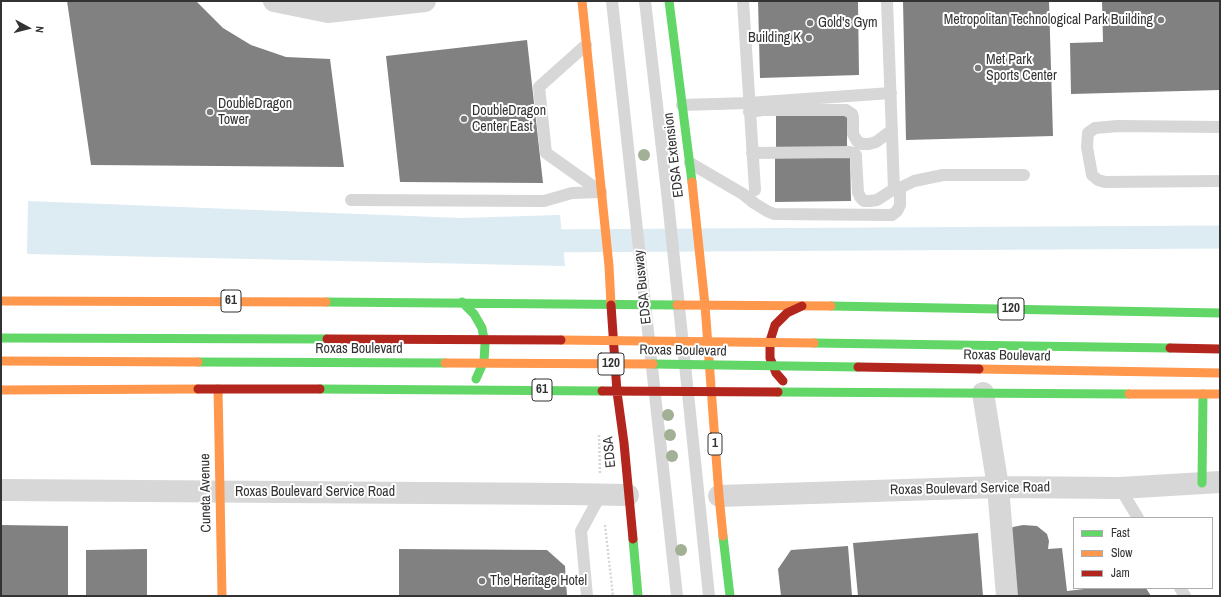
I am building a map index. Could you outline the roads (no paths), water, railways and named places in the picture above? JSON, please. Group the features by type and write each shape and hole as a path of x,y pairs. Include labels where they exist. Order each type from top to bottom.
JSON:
{"main road":[{"path":"582,1 609,266 611,304"},
{"name":"EDSA Extension","path":"669,1 690,163 705,305"},
{"name":"61","path":"1,300 462,302 705,305"},
{"path":"462,302 474,314 482,328 485,344 484,361 480,372 478,377 467,390"},
{"name":"EDSA","path":"611,304 617,392 638,596"},
{"name":"120","path":"705,305 1220,313"},
{"name":"1","path":"705,305 719,496 730,596"},
{"path":"802,306 787,313 775,325 770,341 770,358 776,373 787,385 802,392"},
{"name":"Roxas Boulevard","path":"1,338 645,340 1220,349"},
{"name":"Roxas Boulevard","path":"1,361 644,364 1220,373"},
{"name":"61","path":"1,390 218,389 711,392"},
{"name":"Cuneta Avenue","path":"218,389 222,596"},
{"path":"711,392 1220,394"},
{"path":"1203,394 1211,483"}],"street":[{"path":"274,1 328,12 425,1"},
{"path":"983,393 998,488 1007,596"},
{"name":"Roxas Boulevard Service Road","path":"719,496 998,488 1120,488 1211,483"},
{"name":"Roxas Boulevard Service Road","path":"1,490 628,495"}],"lane":[{"name":"EDSA Busway","path":"612,1 677,596"},
{"path":"645,1 668,201 709,596"},
{"path":"743,1 755,190"},
{"path":"690,163 743,194 760,207 774,214 892,215 900,205 892,130 887,1"},
{"path":"586,44 539,87 546,153 602,197"},
{"path":"682,105 749,107 890,93"},
{"path":"749,107 763,110 846,110 852,114 853,117 853,134 857,141 862,144 876,142 892,130"},
{"path":"1220,127 1118,126 1095,128 1088,133 1087,147 1092,175 1098,180 1105,182 1220,181"},
{"path":"752,153 850,152 856,155 858,192 860,197 864,200 870,201 877,200 897,188 914,181 943,175 1024,175"},
{"path":"351,200 544,201 572,193 602,197"},
{"path":"1120,488 1137,517"},
{"path":"587,596 580,531 601,494"}],"waterway":[{"path":"531,241 1220,237"}],"place":[{"name":"Metropolitan Technological Park Building","path":"1161,20"},
{"name":"Gold's Gym","path":"810,23"},
{"name":"Building K","path":"809,38"},
{"name":"Met Park Sports Center","path":"978,68"},
{"name":"DoubleDragon Tower","path":"210,112"},
{"name":"DoubleDragon Center East","path":"464,119"},
{"name":"The Heritage Hotel","path":"482,581"}]}
